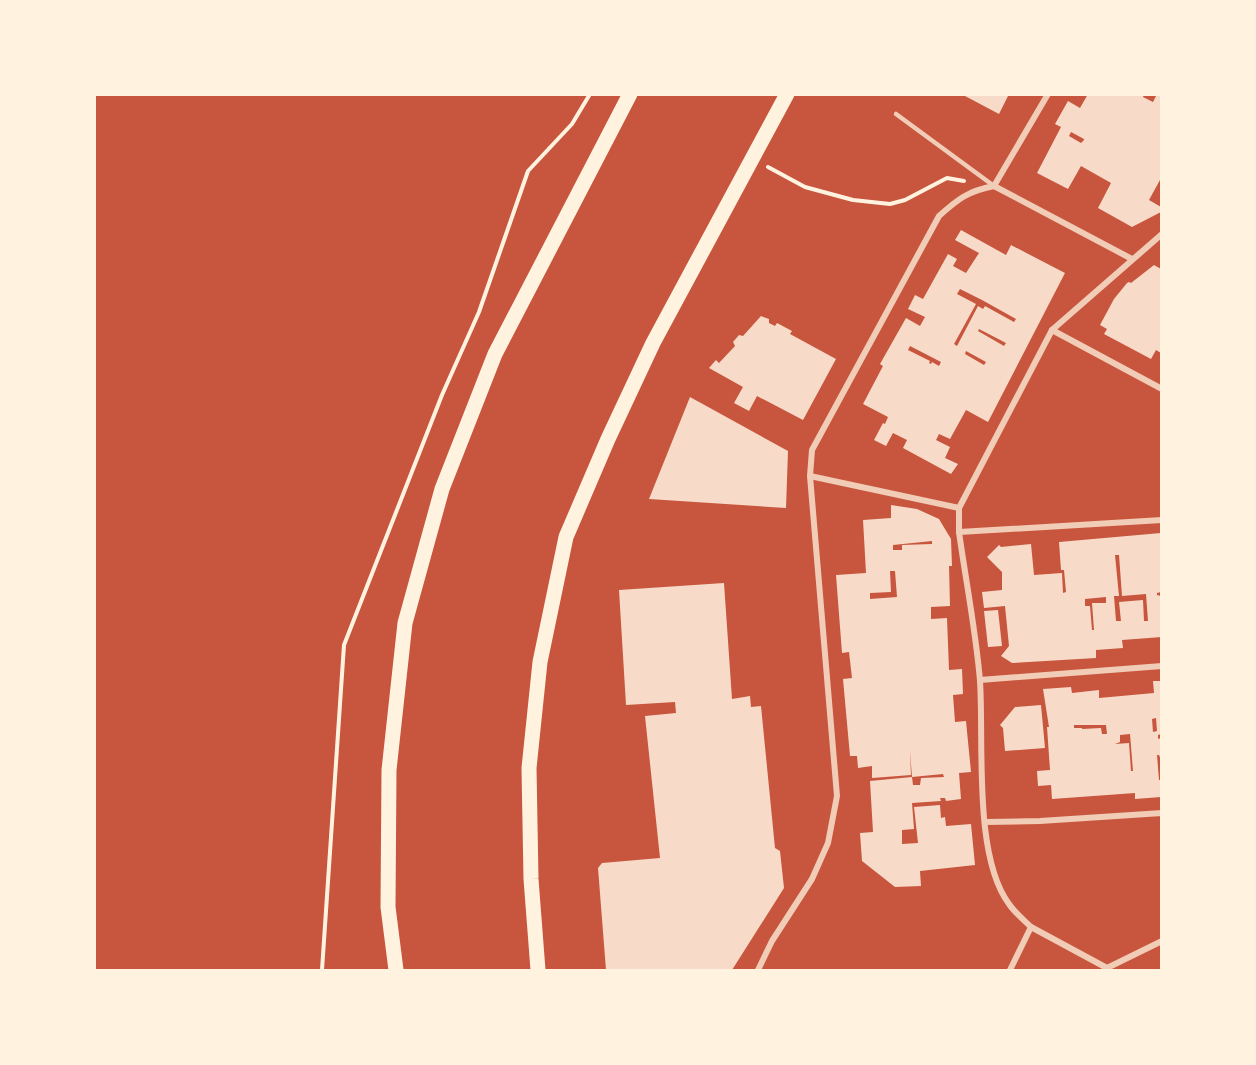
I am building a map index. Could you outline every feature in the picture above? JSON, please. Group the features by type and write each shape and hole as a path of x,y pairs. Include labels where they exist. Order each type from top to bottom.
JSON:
{"main road":[{"path":"396,970 388,907 389,770 405,623 442,489 495,354 630,94"},
{"path":"538,970 531,879 528,768 540,662 566,537 608,438 653,343 787,94"}],"street":[{"path":"994,186 1048,94"},
{"path":"758,970 772,941 812,879 828,843 837,796 810,476 812,450 939,216 961,197 977,189 994,186 1132,259"},
{"path":"1161,234 1052,330 959,508 959,532 980,680 985,822 990,860 997,882 1009,904 1031,927 1107,969 1161,941"},
{"path":"1052,330 1161,389"},
{"path":"810,476 959,508"},
{"path":"959,532 1161,520"},
{"path":"980,680 1161,666"},
{"path":"985,822 1040,821 1161,813"},
{"path":"1010,970 1031,927"}],"lane":[{"path":"896,114 994,186"}],"path":[{"path":"572,124 590,94"},
{"path":"752,159 805,187 852,200 890,204 905,200 947,178 994,186"}],"building":[{"path":"966,94 1009,94 999,114 965,96"},
{"path":"1088,94 1144,94 1143,97 1153,102 1157,94 1161,94 1161,181 1149,200 1161,207 1161,212 1132,227 1098,208 1111,183 1081,166 1068,189 1037,173 1061,127 1055,124 1068,101 1080,108","holes":["1071,132 1084,139 1081,143 1069,136"]},
{"path":"961,230 1006,255 1011,245 1065,273 988,422 966,410 950,439 939,434 936,440 950,447 945,458 958,464 951,474 903,448 907,440 893,433 886,446 874,440 888,417 863,404 883,366 880,364 906,318 920,326 925,317 908,309 915,295 923,299 948,254 957,259 953,266 966,273 979,253 955,240","holes":["960,289 1016,319 1014,322 985,306 983,309 978,306 957,346 954,344 976,304 957,294","979,329 1006,343 1004,346 978,331","910,346 941,362 939,366 932,362 931,364 930,361 908,350","966,351 986,362 984,365 965,354"]},
{"path":"1154,265 1161,269 1161,353 1156,350 1151,359 1104,334 1107,329 1100,325 1114,299 1127,283 1131,283"},
{"path":"761,316 769,319 769,323 775,326 777,323 792,331 790,334 836,359 803,420 757,396 749,411 734,403 743,387 709,368 716,360 719,363 735,346 733,342 739,335 743,336"},
{"path":"690,397 788,451 786,508 649,499"},
{"path":"891,505 917,509 939,519 951,539 950,606 931,607 931,619 947,618 949,670 962,669 963,694 953,695 955,722 966,721 971,772 959,773 961,799 946,801 945,798 940,798 941,801 912,803 914,829 902,830 902,844 918,843 914,807 940,805 941,818 945,817 946,826 971,824 975,865 920,871 921,886 895,887 862,861 860,833 873,832 870,781 912,777 910,751 911,775 872,778 872,766 858,768 857,756 850,756 843,679 852,678 849,652 842,653 836,575 866,573 863,520 891,518","holes":["932,541 932,544 902,545 902,550 893,550 893,545","890,571 895,571 897,597 870,599 870,593 891,592","943,774 944,777 921,778 920,785 913,785 912,777"]},
{"path":"1161,533 1161,592 1157,595 1161,596 1162,637 1122,640 1123,648 1096,650 1096,658 1012,663 1001,656 1009,646 1005,606 984,608 982,592 1002,590 1002,572 987,557 999,545 1001,547 1031,544 1034,575 1062,573 1063,593 1066,592 1064,570 1061,570 1059,542","holes":["1115,555 1119,555 1122,596 1146,594 1148,621 1144,621 1143,600 1119,602 1121,621 1116,621 1114,596 1119,596","1106,597 1106,603 1092,603 1094,630 1092,630 1090,606 1085,606 1085,599"]},
{"path":"724,583 732,699 750,696 751,707 761,706 775,848 780,851 784,888 732,970 606,970 598,868 602,863 660,858 645,716 676,713 675,702 626,705 619,590"},
{"path":"998,610 1002,646 988,647 984,611"},
{"path":"1153,681 1161,681 1161,734 1158,735 1158,739 1161,738 1161,760 1157,755 1161,797 1135,799 1135,793 1052,799 1051,785 1038,786 1037,771 1050,770 1047,727 1049,727 1043,689 1071,687 1072,693 1099,690 1099,698 1154,693","holes":["1156,718 1157,731 1153,732 1152,719","1074,725 1106,725 1107,734 1102,734 1101,728 1074,728","1130,734 1133,771 1131,771 1129,743 1115,744 1120,742 1120,735"]},
{"path":"1041,705 1045,748 1005,751 1003,728 1000,725 1015,707"}]}
